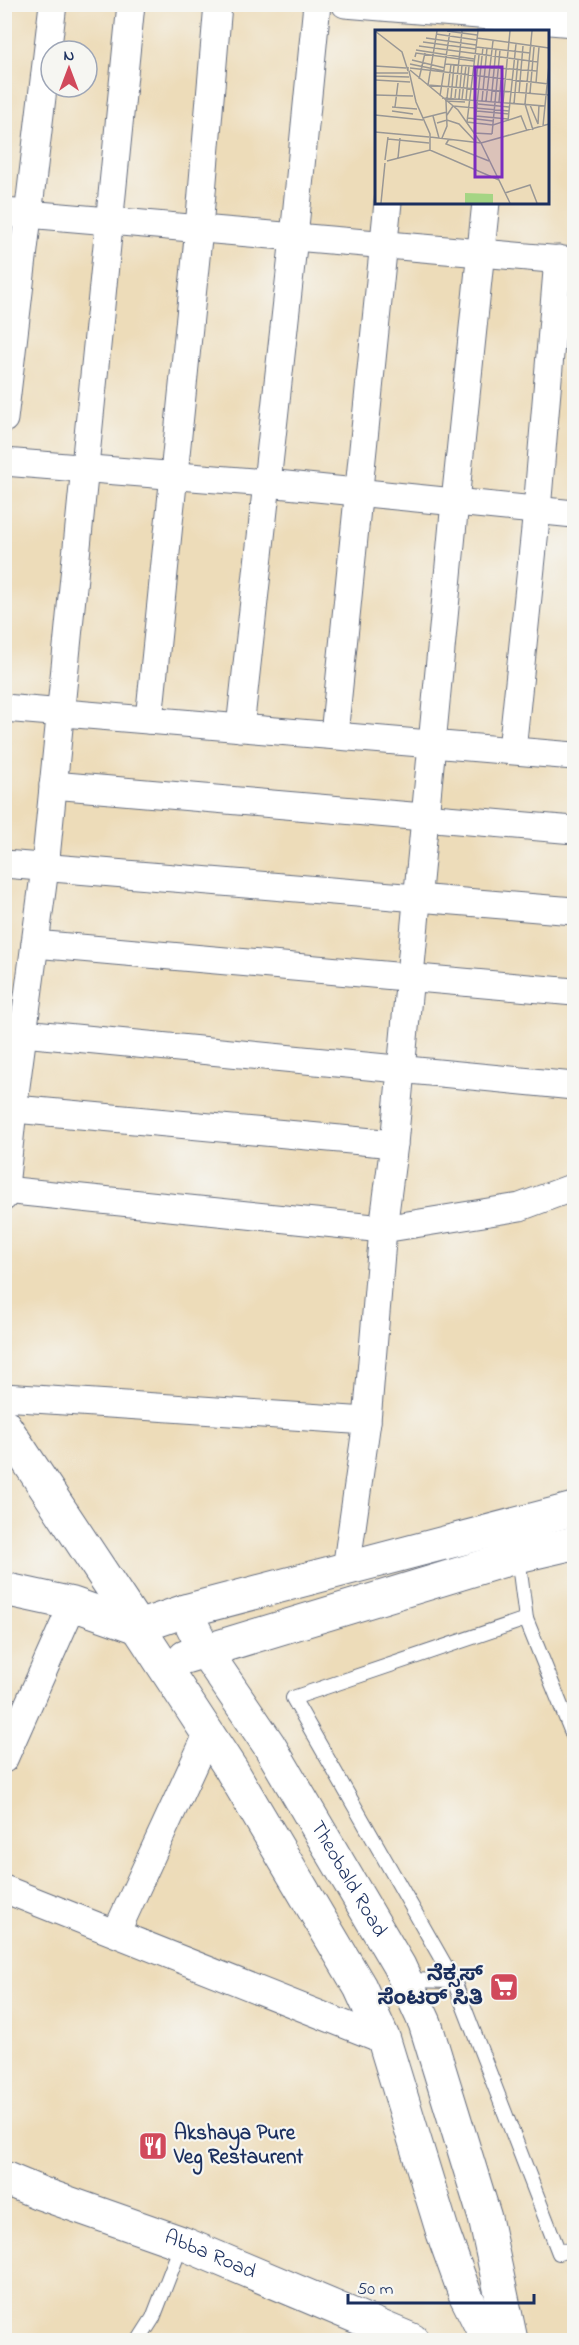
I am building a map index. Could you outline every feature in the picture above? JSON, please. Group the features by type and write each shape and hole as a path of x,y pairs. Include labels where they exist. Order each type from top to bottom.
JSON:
{"main road":[{"name":"Theobald Road","path":"4,1425 231,1769 360,1987 384,2040 443,2233 465,2294 488,2340"},
{"path":"4,1589 73,1604 138,1627 185,1611 574,1509"},
{"path":"162,1663 518,1556 574,1543"},
{"name":"Theobald Road","path":"185,1611 205,1651 269,1745 406,1980 425,2023 485,2218 511,2340"},
{"name":"Abba Road","path":"4,2178 182,2243 412,2340"}],"street":[{"path":"4,418 16,213 53,4"},
{"path":"4,1197 9,1108 23,1033 45,868 131,4"},
{"path":"149,720 199,228 218,4"},
{"path":"240,728 317,4"},
{"path":"345,4 408,15 574,23"},
{"path":"334,735 388,204"},
{"path":"346,1570 367,1421 383,1229 394,1144 486,204"},
{"path":"16,213 566,260 512,750"},
{"path":"4,462 267,483 574,514"},
{"path":"4,708 574,756"},
{"path":"53,785 574,830"},
{"path":"4,864 574,911"},
{"path":"35,944 574,992"},
{"path":"23,1033 574,1086"},
{"path":"9,1108 394,1144"},
{"path":"5,1190 383,1229 520,1207 574,1188"},
{"path":"4,1397 367,1421"},
{"path":"4,1759 73,1604"},
{"path":"116,1933 208,1734"},
{"path":"4,1889 384,2040"}],"lane":[{"path":"518,1556 526,1619 574,1738"},
{"path":"526,1619 293,1698 454,1981 559,2253 574,2247"},
{"path":"406,1980 454,1981"},
{"path":"139,2340 153,2318 182,2243"}],"place":[{"name":"ನೆಕ್ಸಸ್ ಸೆಂಟರ್ ಸಿತಿ","path":"504,1987"},
{"name":"Akshaya Pure Veg Restaurent","path":"153,2146"}]}
